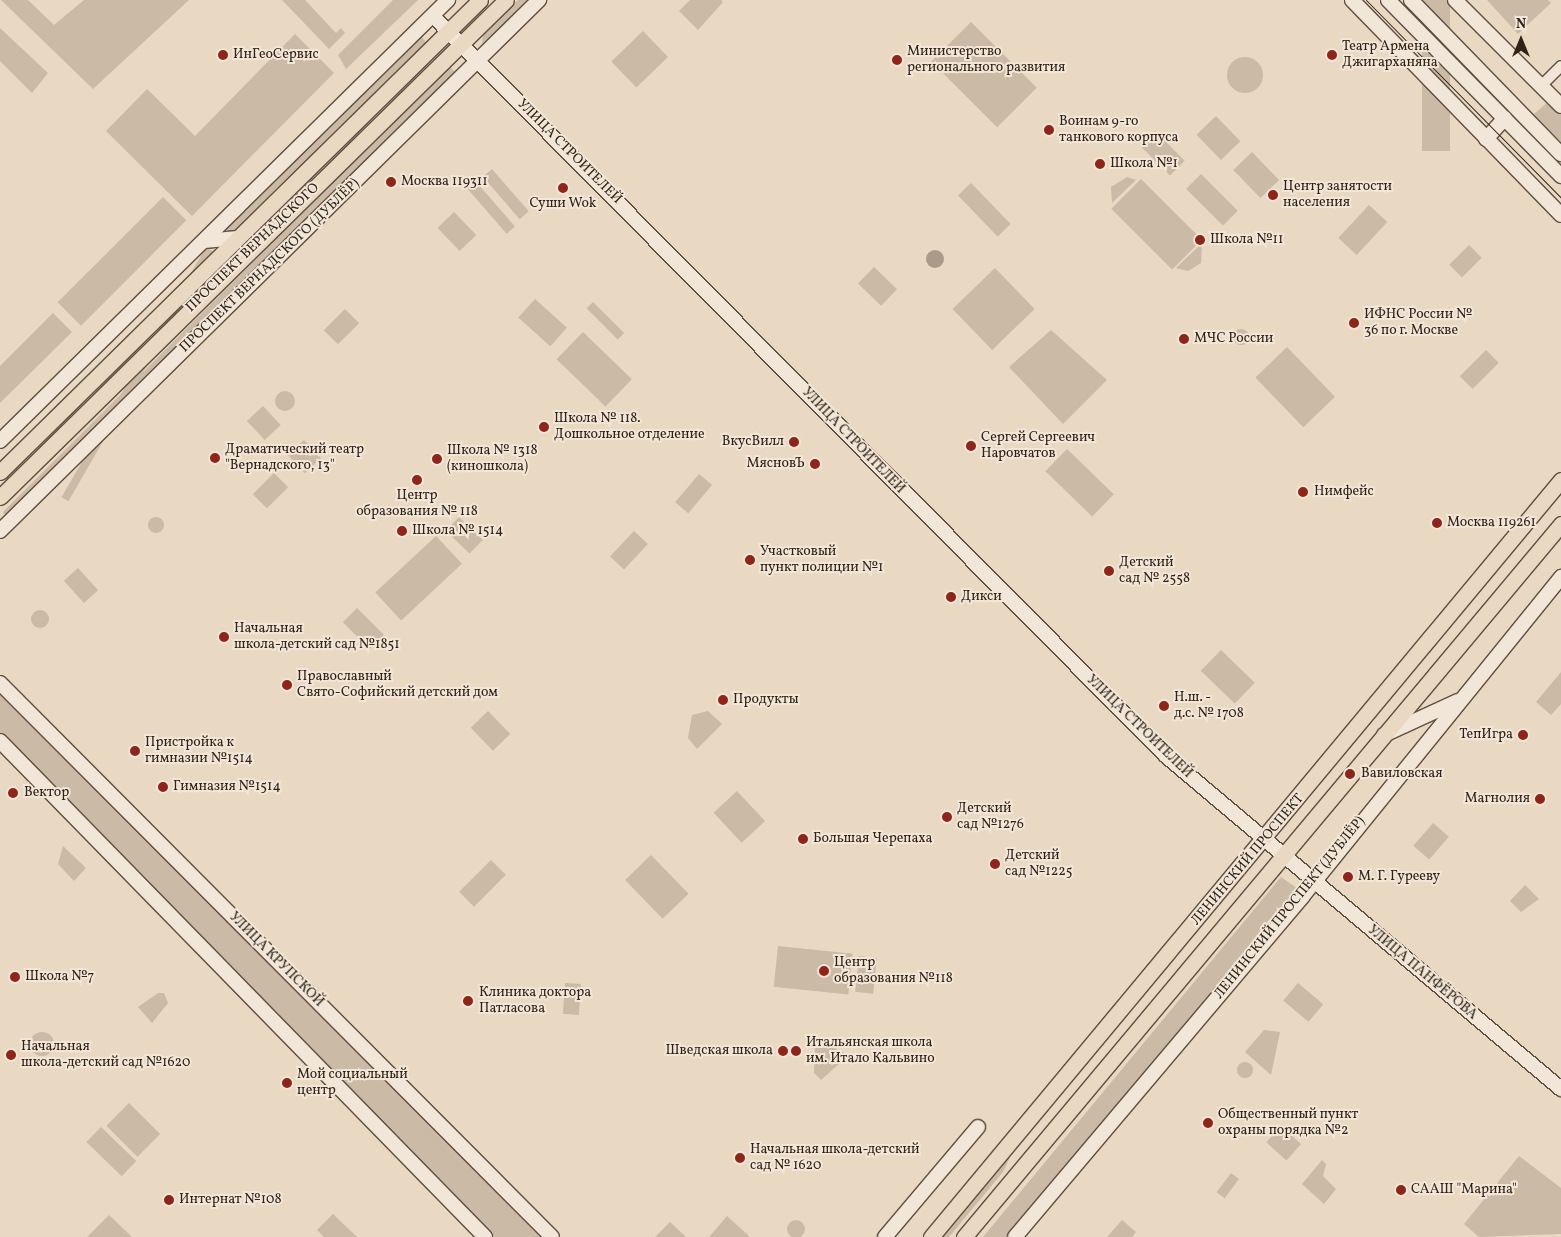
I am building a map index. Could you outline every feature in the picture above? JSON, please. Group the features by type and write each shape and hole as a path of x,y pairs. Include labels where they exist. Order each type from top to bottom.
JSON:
{"main road":[{"name":"ПРОСПЕКТ ВЕРНАДСКОГО","path":"0,472 480,0"},
{"name":"ПРОСПЕКТ ВЕРНАДСКОГО","path":"0,496 506,0"},
{"name":"ЛЕНИНСКИЙ ПРОСПЕКТ","path":"931,1237 1264,842 1561,480"},
{"name":"ЛЕНИНСКИЙ ПРОСПЕКТ","path":"964,1237 1561,524"}],"street":[{"path":"0,441 448,0"},
{"name":"ПРОСПЕКТ ВЕРНАДСКОГО (ДУБЛЁР)","path":"0,531 539,0"},
{"path":"1352,0 1561,215"},
{"path":"1388,0 1561,176"},
{"path":"1411,0 1561,154"},
{"path":"1455,0 1561,106"},
{"name":"УЛИЦА СТРОИТЕЛЕЙ","path":"433,16 1166,756 1282,857"},
{"path":"1541,86 1561,66"},
{"path":"1466,79 1476,77 1477,68"},
{"path":"1486,139 1505,118"},
{"path":"204,241 238,238"},
{"name":"ЛЕНИНСКИЙ ПРОСПЕКТ (ДУБЛЁР)","path":"1015,1237 1313,883 1561,577"},
{"name":"УЛИЦА КРУПСКОЙ","path":"0,683 552,1237"},
{"path":"1384,736 1461,700"},
{"path":"0,741 485,1237"},
{"name":"УЛИЦА ПАНФЁРОВА","path":"1282,857 1561,1089"},
{"path":"885,1237 978,1127"}],"shaded area":[{"path":"1,0 28,0 54,25 84,0 189,0 93,89"},
{"path":"282,0 305,0 336,33 341,28 345,33 329,49"},
{"path":"393,0 418,0 346,69 338,55"},
{"path":"518,0 531,0 482,44 483,35"},
{"path":"690,0 721,0 723,2 698,30 679,11"},
{"path":"1422,0 1450,0 1450,151 1422,151"},
{"path":"1487,0 1548,0 1551,3 1518,34"},
{"path":"971,22 1037,88 997,127 931,62"},
{"path":"0,28 48,73 32,93 0,61"},
{"path":"643,31 668,57 636,87 611,62"},
{"path":"295,34 334,73 192,216 106,131 147,89 195,136"},
{"path":"421,36 426,42 230,234 224,235 224,228"},
{"path":"1245,57 1252,58 1258,62 1262,68 1262,82 1258,88 1252,92 1245,93 1238,92 1232,88 1228,82 1227,75 1228,68 1232,62 1238,58"},
{"path":"449,66 456,73 10,519 3,512"},
{"path":"1549,101 1561,114 1561,142 1534,114"},
{"path":"1216,116 1240,141 1221,160 1197,135"},
{"path":"1155,131 1185,161 1170,176 1140,146"},
{"path":"1252,152 1279,180 1260,198 1233,170"},
{"path":"492,169 529,211 520,219 483,177"},
{"path":"1201,174 1238,211 1223,226 1186,189"},
{"path":"471,176 515,227 507,234 463,183"},
{"path":"1127,177 1136,180 1112,203 1111,187"},
{"path":"1141,179 1202,240 1172,270 1111,209"},
{"path":"971,183 1011,224 998,237 958,196"},
{"path":"163,197 186,220 81,326 58,302"},
{"path":"1369,205 1387,222 1357,255 1338,238"},
{"path":"454,212 476,235 460,251 437,228"},
{"path":"1202,243 1201,263 1188,271 1176,268"},
{"path":"1469,245 1482,258 1462,278 1449,265"},
{"path":"206,247 213,251 68,501 62,497"},
{"path":"935,250 941,253 944,259 941,265 935,268 929,265 926,259 929,253"},
{"path":"874,267 897,289 881,306 858,284"},
{"path":"995,268 1035,309 992,350 953,309"},
{"path":"535,299 567,328 550,346 518,318"},
{"path":"593,302 624,333 618,339 587,308"},
{"path":"345,309 359,323 338,344 324,330"},
{"path":"53,313 72,332 0,403 0,366"},
{"path":"1238,329 1244,329 1249,334 1247,343 1238,345 1233,340 1233,334"},
{"path":"1051,330 1107,380 1063,424 1009,367"},
{"path":"583,332 632,379 606,407 557,359"},
{"path":"1287,347 1335,397 1303,427 1255,378"},
{"path":"1486,350 1499,363 1473,389 1460,376"},
{"path":"285,391 292,394 295,401 292,408 285,411 278,408 275,401 278,394"},
{"path":"263,406 281,425 265,440 247,421"},
{"path":"304,440 321,458 305,473 288,455"},
{"path":"1067,449 1114,494 1092,516 1045,471"},
{"path":"274,473 288,487 267,508 253,494"},
{"path":"699,474 712,485 688,513 675,502"},
{"path":"156,517 162,519 164,525 162,531 156,533 150,531 148,525 150,519"},
{"path":"459,517 483,540 470,554 446,531"},
{"path":"634,531 648,544 624,570 610,557"},
{"path":"436,536 462,564 401,620 375,593"},
{"path":"78,568 98,590 84,603 64,581"},
{"path":"357,608 384,635 370,649 343,622"},
{"path":"40,610 46,613 49,619 46,625 40,628 34,625 31,619 34,613"},
{"path":"1221,650 1255,683 1235,704 1201,671"},
{"path":"1561,672 1561,704 1551,715 1536,702"},
{"path":"0,688 544,1237 490,1237 0,737"},
{"path":"488,711 510,734 493,751 471,728"},
{"path":"708,711 722,724 697,749 688,738 692,715"},
{"path":"737,791 765,821 742,843 714,813"},
{"path":"1433,823 1449,837 1429,859 1413,846"},
{"path":"63,846 86,868 74,881 58,864"},
{"path":"651,855 689,894 663,919 625,880"},
{"path":"491,860 506,875 474,907 459,892"},
{"path":"1281,877 1301,891 1011,1237 983,1237"},
{"path":"1525,885 1539,899 1521,912 1510,901"},
{"path":"778,946 853,954 848,995 774,987"},
{"path":"859,956 877,958 873,994 855,992"},
{"path":"565,983 581,984 579,1015 563,1014"},
{"path":"1298,983 1323,1004 1308,1022 1283,1001"},
{"path":"158,993 164,993 168,1003 152,1023 138,1007"},
{"path":"1264,1030 1280,1032 1271,1075 1245,1052"},
{"path":"42,1032 47,1033 53,1039 53,1049 47,1055 42,1056 37,1055 31,1049 30,1044 31,1039 37,1033"},
{"path":"815,1039 849,1055 821,1080 814,1073"},
{"path":"1245,1062 1253,1070 1245,1078 1237,1070"},
{"path":"129,1103 160,1134 137,1157 106,1126"},
{"path":"1281,1126 1301,1144 1286,1160 1266,1142"},
{"path":"101,1127 136,1161 122,1176 86,1142"},
{"path":"1014,1149 1003,1172 949,1237 941,1237"},
{"path":"1519,1156 1561,1188 1561,1234 1479,1237 1464,1224"},
{"path":"1322,1160 1326,1164 1323,1176 1336,1189 1324,1204 1302,1184"},
{"path":"1231,1173 1239,1179 1225,1198 1217,1192"},
{"path":"333,1214 357,1237 324,1237 317,1230"},
{"path":"109,1215 132,1237 87,1237"},
{"path":"727,1216 750,1237 709,1237"},
{"path":"796,1220 802,1223 805,1229 802,1235 796,1238 790,1235 787,1229 790,1223"},
{"path":"1122,1220 1136,1232 1132,1237 1107,1237"},
{"path":"670,1222 686,1237 655,1237"}],"tram line":[{"path":"1366,0 1561,198"}],"place":[{"name":"ИнГеоСервис","path":"223,55"},
{"name":"Театр Армена Джигарханяна","path":"1332,55"},
{"name":"Министерство регионального развития","path":"897,60"},
{"name":"Воинам 9-го танкового корпуса","path":"1049,130"},
{"name":"Школа №1","path":"1100,164"},
{"name":"Москва 119311","path":"391,182"},
{"name":"Суши Wok","path":"563,188"},
{"name":"Центр занятости населения","path":"1273,195"},
{"name":"Школа №11","path":"1200,240"},
{"name":"ИФНС России № 36 по г. Москве","path":"1354,323"},
{"name":"МЧС России","path":"1184,339"},
{"name":"Школа № 118. Дошкольное отделение","path":"544,427"},
{"name":"ВкусВилл","path":"794,442"},
{"name":"Сергей Сергеевич Наровчатов","path":"971,446"},
{"name":"Драматический театр \"Вернадского, 13\"","path":"215,458"},
{"name":"Школа № 1318 (киношкола)","path":"437,459"},
{"name":"МясновЪ","path":"815,464"},
{"name":"Центр образования № 118","path":"417,480"},
{"name":"Нимфейс","path":"1303,492"},
{"name":"Москва 119261","path":"1437,523"},
{"name":"Школа № 1514","path":"402,531"},
{"name":"Участковый пункт полиции №1","path":"750,560"},
{"name":"Детский сад № 2558","path":"1109,571"},
{"name":"Дикси","path":"951,597"},
{"name":"Начальная школа-детский сад №1851","path":"224,637"},
{"name":"Православный Свято-Софийский детский дом","path":"287,685"},
{"name":"Продукты","path":"723,700"},
{"name":"Н.ш. - д.с. № 1708","path":"1164,706"},
{"name":"ТепИгра","path":"1523,735"},
{"name":"Пристройка к гимназии №1514","path":"135,751"},
{"name":"Вавиловская","path":"1350,774"},
{"name":"Гимназия №1514","path":"163,787"},
{"name":"Вектор","path":"13,793"},
{"name":"Магнолия","path":"1540,799"},
{"name":"Детский сад №1276","path":"947,817"},
{"name":"Большая Черепаха","path":"803,839"},
{"name":"Детский сад №1225","path":"995,864"},
{"name":"М. Г. Гурееву","path":"1348,877"},
{"name":"Центр образования №118","path":"824,971"},
{"name":"Школа №7","path":"15,977"},
{"name":"Клиника доктора Патласова","path":"468,1001"},
{"name":"Шведская школа","path":"783,1051"},
{"name":"Итальянская школа им. Итало Кальвино","path":"796,1051"},
{"name":"Начальная школа-детский сад №1620","path":"11,1055"},
{"name":"Мой социальный центр","path":"287,1083"},
{"name":"Общественный пункт охраны порядка №2","path":"1208,1123"},
{"name":"Начальная школа-детский сад № 1620","path":"740,1158"},
{"name":"СААШ \"Марина\"","path":"1401,1190"},
{"name":"Интернат №108","path":"169,1200"}]}
